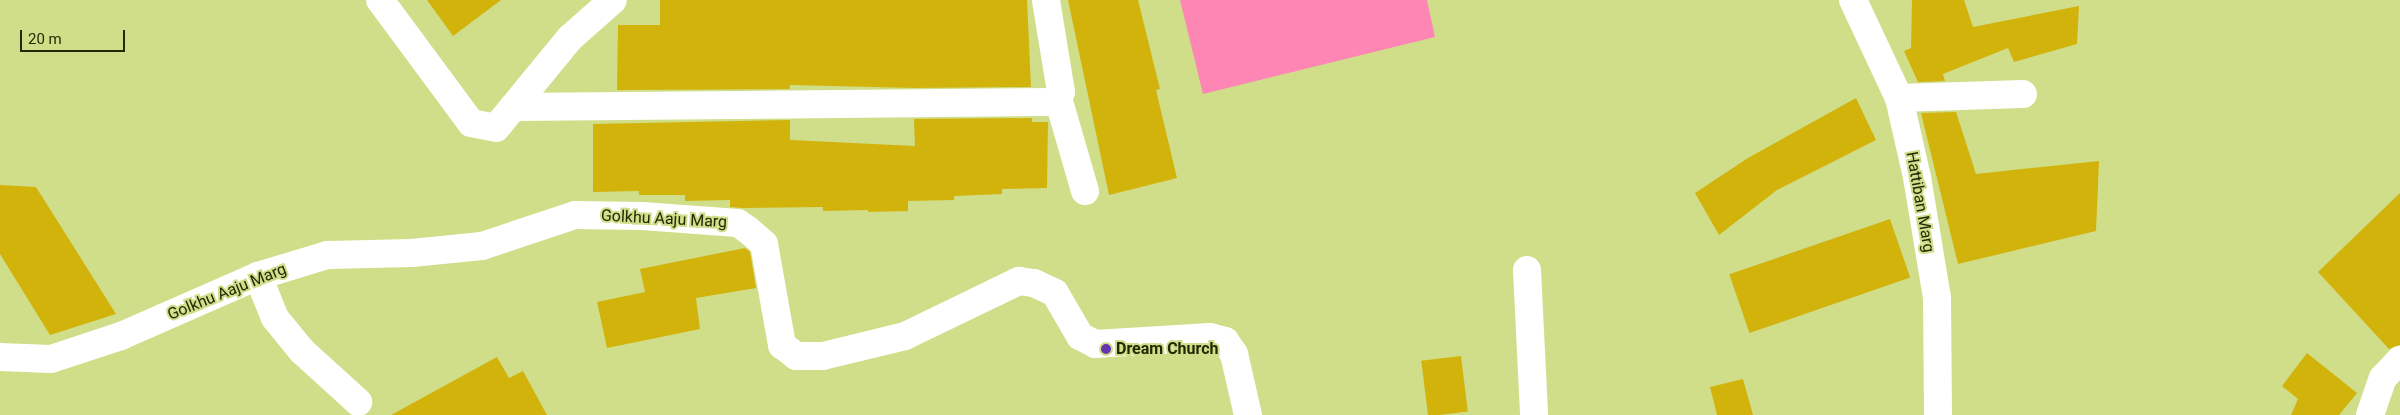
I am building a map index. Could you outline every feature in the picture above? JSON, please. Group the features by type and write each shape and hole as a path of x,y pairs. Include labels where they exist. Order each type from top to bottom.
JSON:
{"street":[{"path":"380,0 471,123 496,128 570,38 613,0"},
{"path":"513,107 1054,102 1060,92 1046,0"},
{"name":"Hattiban Marg","path":"1853,0 1899,98 1917,177 1937,298 1938,415"},
{"path":"1899,98 2023,94"},
{"path":"1058,98 1085,191"},
{"name":"Golkhu Aaju Marg","path":"0,357 51,359 121,336 258,276 327,255 412,253 482,246 575,215 642,216 738,223 764,244 782,345 796,356 823,356 905,336 1019,281 1034,283 1055,293 1080,336 1095,344 1210,336 1225,341 1234,354 1248,415"},
{"path":"1527,270 1534,415"},
{"path":"258,276 275,318 302,351 358,402"},
{"path":"2370,415 2383,378 2400,360"}],"shaded area":[{"path":"1180,0 1427,0 1435,37 1203,94"}],"building":[{"path":"427,0 501,0 453,36"},
{"path":"660,0 1027,0 1031,87 914,88 790,85 790,89 617,90 618,25 660,25"},
{"path":"1068,0 1138,0 1160,89 1156,90 1177,178 1109,195"},
{"path":"1912,0 1964,0 1973,27 2079,6 2077,44 2014,62 2008,48 1943,74 1945,81 1918,82 1904,51 1911,48"},
{"path":"1856,98 1876,140 1777,190 1719,235 1695,193 1748,158"},
{"path":"1956,112 1976,174 2099,161 2096,231 1958,264 1921,113"},
{"path":"1032,118 1032,122 1048,122 1047,188 1002,189 1002,194 954,196 954,200 908,201 908,211 868,212 868,210 823,211 823,207 742,208 730,207 730,200 685,201 685,195 639,195 639,191 593,192 593,124 790,120 790,140 915,146 914,119"},
{"path":"0,185 36,187 116,314 50,335 0,254"},
{"path":"2400,193 2400,345 2389,349 2318,272"},
{"path":"1890,219 1910,278 1749,333 1729,274"},
{"path":"745,248 750,252 756,288 696,298 700,329 607,348 597,302 645,292 640,269"},
{"path":"2307,353 2357,393 2339,415 2291,415 2298,399 2282,386"},
{"path":"1461,356 1468,412 1428,415 1421,361"},
{"path":"497,357 509,378 523,371 547,415 391,415"},
{"path":"1743,379 1753,415 1717,415 1710,387"}],"place":[{"name":"Dream Church","path":"1106,349"}]}
